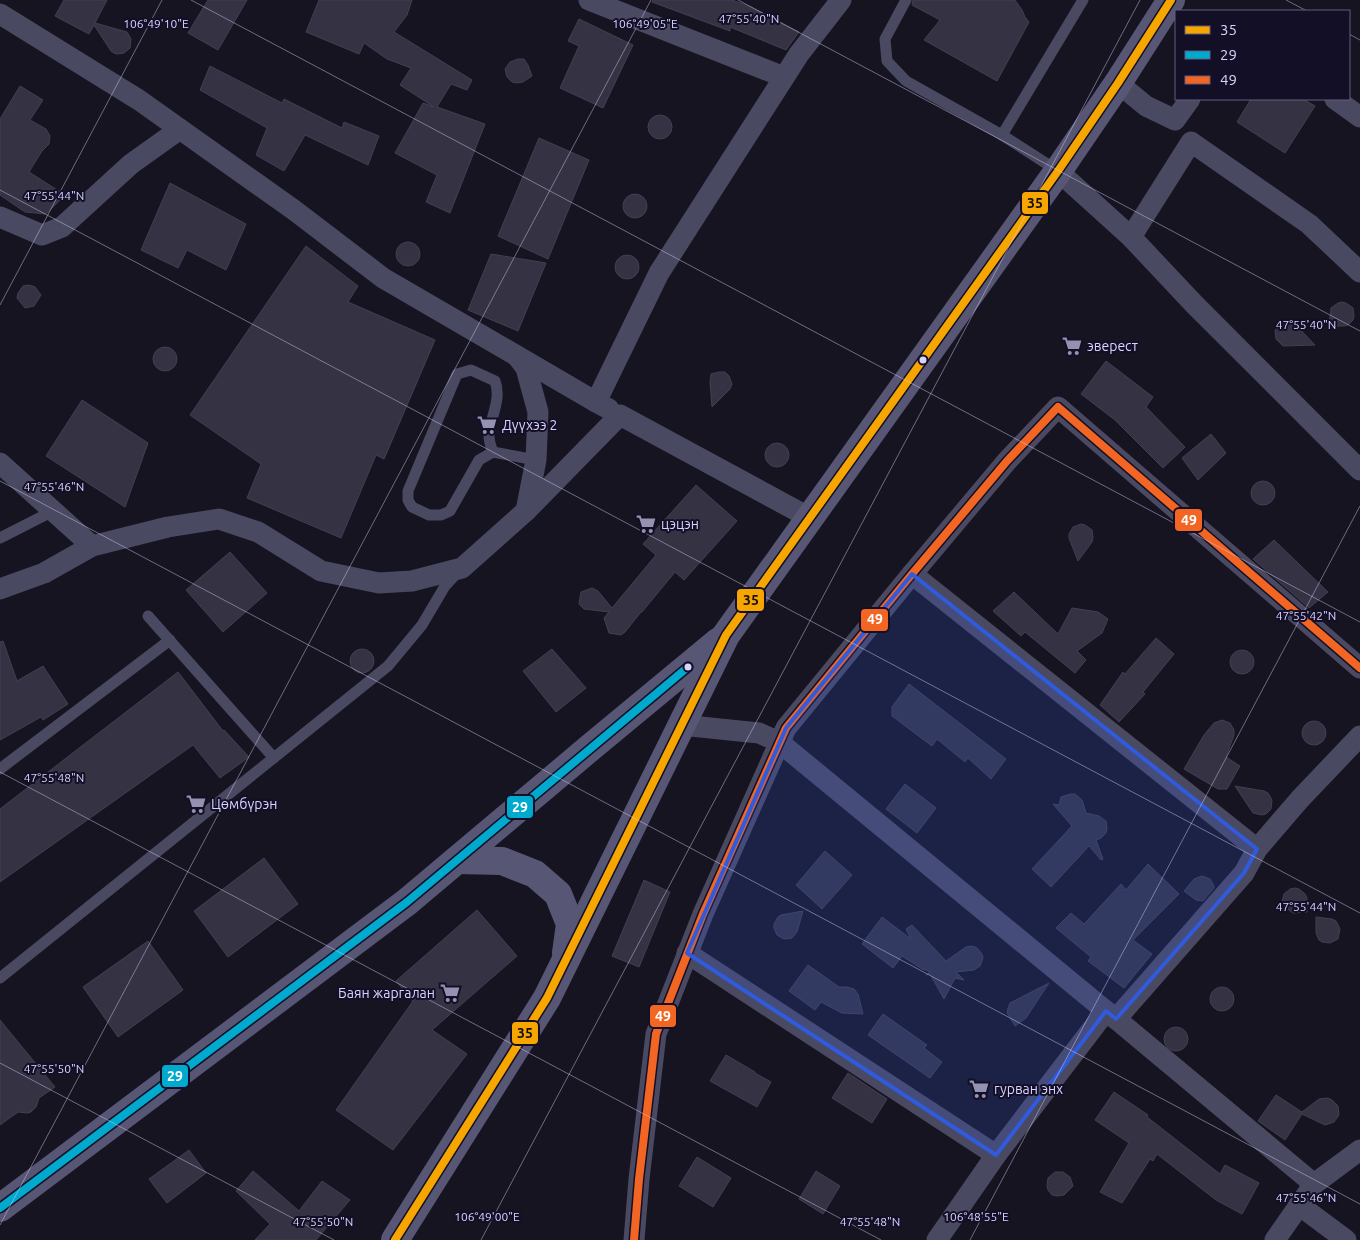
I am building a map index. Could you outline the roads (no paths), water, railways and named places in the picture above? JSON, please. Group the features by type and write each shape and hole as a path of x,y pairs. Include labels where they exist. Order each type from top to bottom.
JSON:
{"main road":[{"path":"395,1240 547,998 726,635 1058,170 1118,83 1171,0"},
{"path":"0,1208 407,902 726,635"},
{"path":"457,860 502,861 535,874 558,894 570,924 565,962"}],"street":[{"path":"589,0 784,77"},
{"path":"596,402 659,273 798,54 841,0"},
{"path":"0,14 139,100 294,210 383,278 596,402 810,518"},
{"path":"1118,83 1146,106 1176,120 1189,100"},
{"path":"1336,100 1360,116"},
{"path":"0,217 42,235 62,227 131,164 180,129"},
{"path":"1131,237 1191,142 1309,224 1360,272"},
{"path":"1058,170 1131,237 1194,304 1360,470"},
{"path":"517,356 526,368 538,412 536,460 526,511"},
{"path":"634,1240 639,1179 656,1034 703,914 786,728 1007,461 1058,407 1360,668"},
{"path":"0,589 44,573 92,546 168,527 219,519 258,532 321,571 379,583 412,581 462,568 526,511 620,415"},
{"path":"0,463 92,546"},
{"path":"912,574 1257,849"},
{"path":"682,725 759,733 780,742 1314,1184"},
{"path":"937,1240 996,1154 1111,1015 1244,873 1257,849 1300,799 1360,736"},
{"path":"687,953 996,1154"},
{"path":"1275,1240 1314,1184 1360,1150"},
{"path":"1299,1205 1346,1240"}],"lane":[{"path":"906,0 885,38 887,61 906,81 1002,135 1058,170"},
{"path":"1002,135 1083,0"},
{"path":"493,452 489,437 498,395 495,381 471,370 463,371 457,374 408,491 408,500 412,507 429,515 440,515 450,511 480,460 493,452 536,460"},
{"path":"0,538 53,510"},
{"path":"0,978 388,666 422,625 445,586 462,568"},
{"path":"148,616 274,758"},
{"path":"0,769 170,640"}],"place":[{"name":"эверест","path":"1072,346"},
{"name":"Дүүхээ 2","path":"487,425"},
{"name":"цэцэн","path":"646,524"},
{"name":"Цөмбүрэн","path":"196,804"},
{"name":"Баян жаргалан","path":"450,993"},
{"name":"гурван энх","path":"979,1089"}]}
